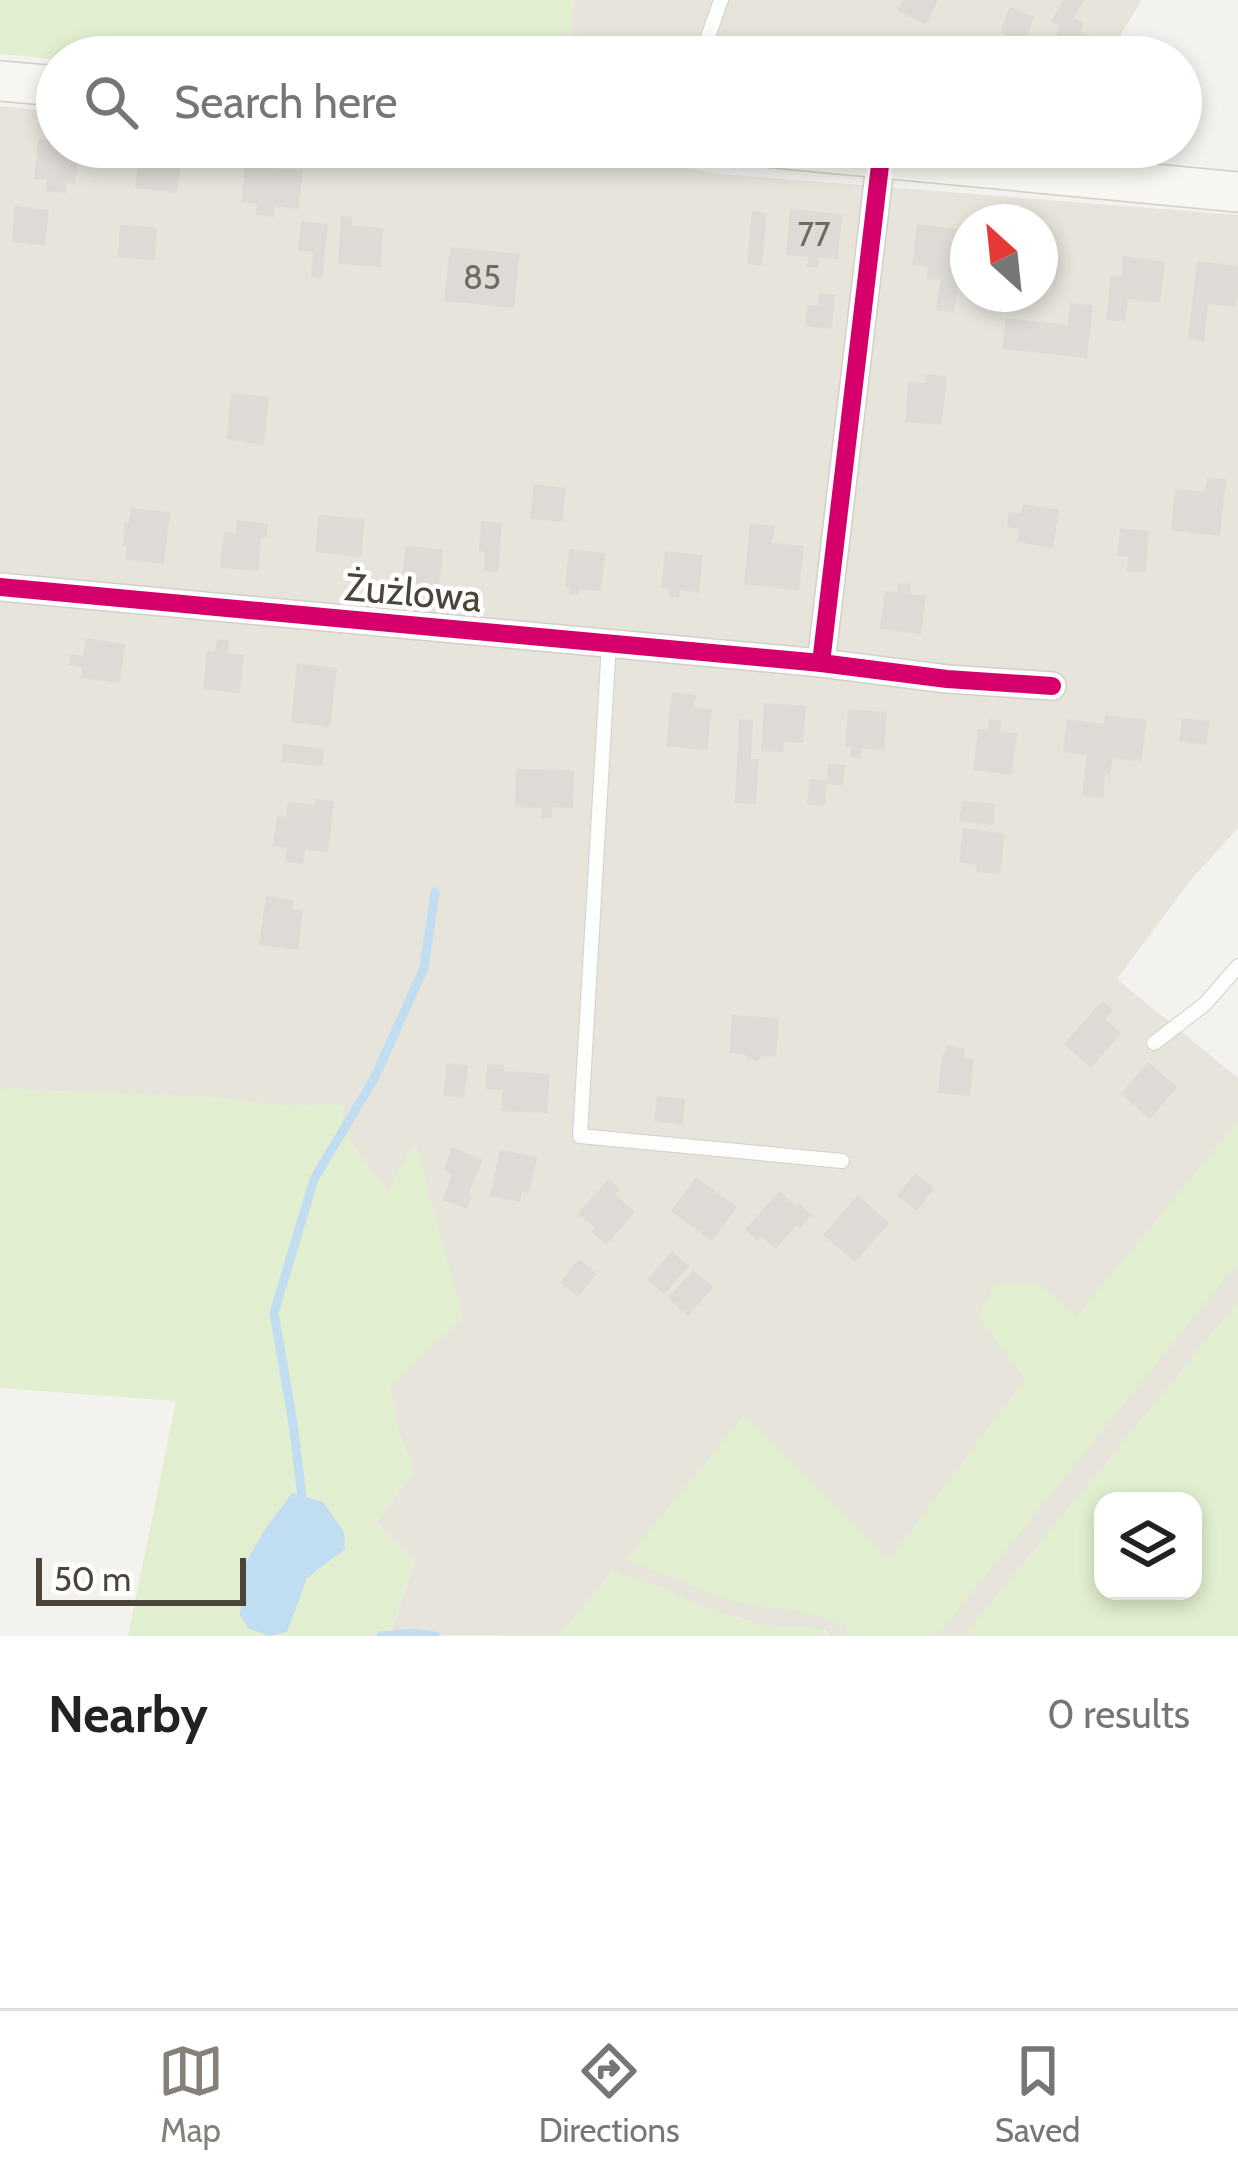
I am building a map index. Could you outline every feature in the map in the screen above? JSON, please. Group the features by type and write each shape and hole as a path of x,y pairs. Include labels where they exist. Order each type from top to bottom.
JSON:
{"main road":[{"path":"0,81 36,84"},
{"path":"1055,168 1238,192"}],"street":[{"path":"821,663 880,168"},
{"name":"Żużlowa","path":"0,587 1052,686"}],"lane":[{"path":"708,36 721,0"},
{"path":"609,644 580,1136 842,1161"},
{"path":"1154,1043 1204,1004 1238,965"}],"shaded area":[{"path":"575,0 1142,0 1120,36 570,36"},
{"path":"0,106 36,110 36,168 687,168 1238,215 1238,828 1190,881 1117,979 1238,1078 1238,1302 964,1636 830,1636 826,1631 762,1626 612,1572 559,1636 390,1635 415,1561 376,1522 414,1471 398,1430 390,1387 414,1143 388,1193 342,1130 343,1105 290,1106 206,1097 0,1089"}],"green space":[{"path":"0,0 575,0 570,36 36,36 36,57 0,54"},
{"path":"0,1089 344,1105 342,1130 388,1192 415,1141 463,1318 390,1387 398,1430 414,1471 376,1522 415,1561 390,1634 400,1636 128,1636 176,1401 0,1388"},
{"path":"1238,1121 1238,1262 937,1636 849,1636 845,1624 789,1609 733,1602 626,1559 745,1414 889,1559 1025,1379 978,1316 995,1284 1039,1284 1076,1317"},
{"path":"1238,1302 1238,1636 964,1636"},
{"path":"612,1572 738,1619 766,1626 816,1628 830,1636 559,1636"}],"water":[{"path":"292,1493 323,1502 344,1532 345,1549 307,1578 287,1632 269,1636 248,1628 240,1615 246,1562"}],"building":[{"path":"903,0 938,0 926,25 897,11"},
{"path":"1063,0 1084,0 1074,18 1084,22 1081,32 1091,36 1056,36 1060,26 1051,22"},
{"path":"1010,7 1034,17 1027,36 1000,33"},
{"path":"36,159 36,168 77,168 75,184 67,183 66,193 46,191 47,180 34,179"},
{"path":"138,168 180,168 177,193 135,188"},
{"path":"245,168 303,171 298,209 275,206 274,217 256,215 257,204 241,202"},
{"path":"15,206 49,210 45,246 12,242"},
{"path":"790,209 842,214 838,259 819,258 818,268 807,267 808,257 786,255"},
{"path":"752,211 767,213 762,266 747,264"},
{"path":"341,216 352,217 352,226 383,228 381,267 338,264"},
{"path":"301,221 328,224 322,279 311,277 313,252 298,250"},
{"path":"917,224 950,228 950,312 954,313 936,310 940,280 926,279 928,267 912,265"},
{"path":"120,225 157,227 155,260 118,258"},
{"path":"450,247 520,254 514,308 444,301"},
{"path":"1123,256 1165,262 1160,303 1128,299 1125,322 1106,320 1111,275 1121,277"},
{"path":"1197,261 1238,266 1235,307 1208,304 1204,341 1188,339"},
{"path":"819,293 835,295 832,329 805,326 807,305 818,306"},
{"path":"1070,303 1093,305 1087,358 1002,349 1006,318 1068,325"},
{"path":"926,374 947,376 942,425 905,422 908,382 925,383"},
{"path":"231,393 269,397 264,445 227,439"},
{"path":"1207,478 1226,479 1220,536 1171,530 1175,489 1205,492"},
{"path":"534,484 566,488 562,522 530,519"},
{"path":"1023,504 1059,510 1053,548 1017,542 1019,529 1007,527 1009,512 1021,513"},
{"path":"131,508 170,512 164,564 125,560 125,522 129,522"},
{"path":"319,515 365,519 361,557 315,552"},
{"path":"237,520 268,524 266,538 261,538 258,571 220,568 224,532 236,533"},
{"path":"481,521 502,523 498,572 484,571 485,552 479,551"},
{"path":"750,523 775,526 772,543 804,546 799,591 744,584"},
{"path":"1120,528 1149,531 1145,573 1127,571 1128,557 1117,556"},
{"path":"406,546 443,550 439,588 417,585 416,595 404,594"},
{"path":"569,549 605,553 601,591 579,589 578,595 569,594 565,587"},
{"path":"665,551 703,555 699,593 680,590 679,598 661,588"},
{"path":"898,583 911,584 910,594 926,596 921,634 880,629 885,591 897,592"},
{"path":"86,638 125,644 120,683 81,678 82,667 69,665 70,654 83,656"},
{"path":"217,639 229,640 228,653 244,655 240,693 203,689 207,651 215,652"},
{"path":"297,663 337,668 330,727 291,722"},
{"path":"672,692 696,695 694,707 712,710 707,750 666,746"},
{"path":"764,703 806,706 803,743 784,742 783,752 761,751"},
{"path":"848,709 887,712 884,750 861,748 860,758 850,758 851,747 845,747"},
{"path":"1105,715 1147,720 1141,762 1113,758 1110,775 1105,774 1103,798 1082,795 1087,755 1063,752 1067,719 1104,724"},
{"path":"1182,718 1209,721 1207,745 1179,741"},
{"path":"739,719 753,720 751,759 759,759 756,804 735,803"},
{"path":"989,719 1002,721 1000,732 1017,733 1012,775 973,770 978,729 988,730"},
{"path":"283,744 324,749 322,766 281,762"},
{"path":"828,764 845,765 843,786 826,784"},
{"path":"516,769 574,770 573,808 552,807 552,818 541,818 542,808 515,807"},
{"path":"810,779 826,780 825,806 807,804"},
{"path":"315,799 334,801 328,852 305,850 303,864 285,862 287,848 273,846 277,816 286,817 288,802 315,805"},
{"path":"962,801 995,804 993,825 959,821"},
{"path":"963,828 1005,834 1000,874 976,872 977,865 959,862"},
{"path":"266,896 293,900 292,909 303,911 298,950 259,945"},
{"path":"1102,1001 1113,1010 1105,1019 1121,1033 1091,1068 1064,1044"},
{"path":"732,1015 779,1018 776,1057 761,1056 757,1061 729,1053"},
{"path":"946,1046 965,1048 964,1058 974,1058 970,1096 938,1093"},
{"path":"1148,1062 1177,1087 1150,1119 1121,1094"},
{"path":"447,1063 468,1065 464,1098 443,1096"},
{"path":"487,1064 504,1065 504,1071 550,1074 547,1113 501,1111 503,1090 486,1089"},
{"path":"657,1096 685,1099 683,1125 654,1121"},
{"path":"452,1147 483,1160 468,1194 472,1195 467,1209 443,1200 452,1174 444,1170"},
{"path":"500,1150 537,1157 529,1193 522,1191 520,1202 490,1196"},
{"path":"915,1173 934,1188 917,1211 897,1196"},
{"path":"696,1177 737,1207 712,1241 671,1211"},
{"path":"609,1179 620,1189 615,1194 635,1212 606,1245 578,1213"},
{"path":"779,1191 812,1215 776,1249 745,1230"},
{"path":"858,1195 889,1223 855,1262 823,1235"},
{"path":"672,1251 689,1266 664,1294 647,1280"},
{"path":"579,1259 597,1274 578,1297 560,1282"},
{"path":"693,1270 713,1287 688,1316 668,1298"}],"waterway":[{"path":"302,1496 274,1313 314,1179 374,1079 424,968 435,892"},
{"path":"381,1636 436,1636"}],"cycle path":[{"path":"821,663 880,168"},
{"path":"0,587 1052,686"}]}
